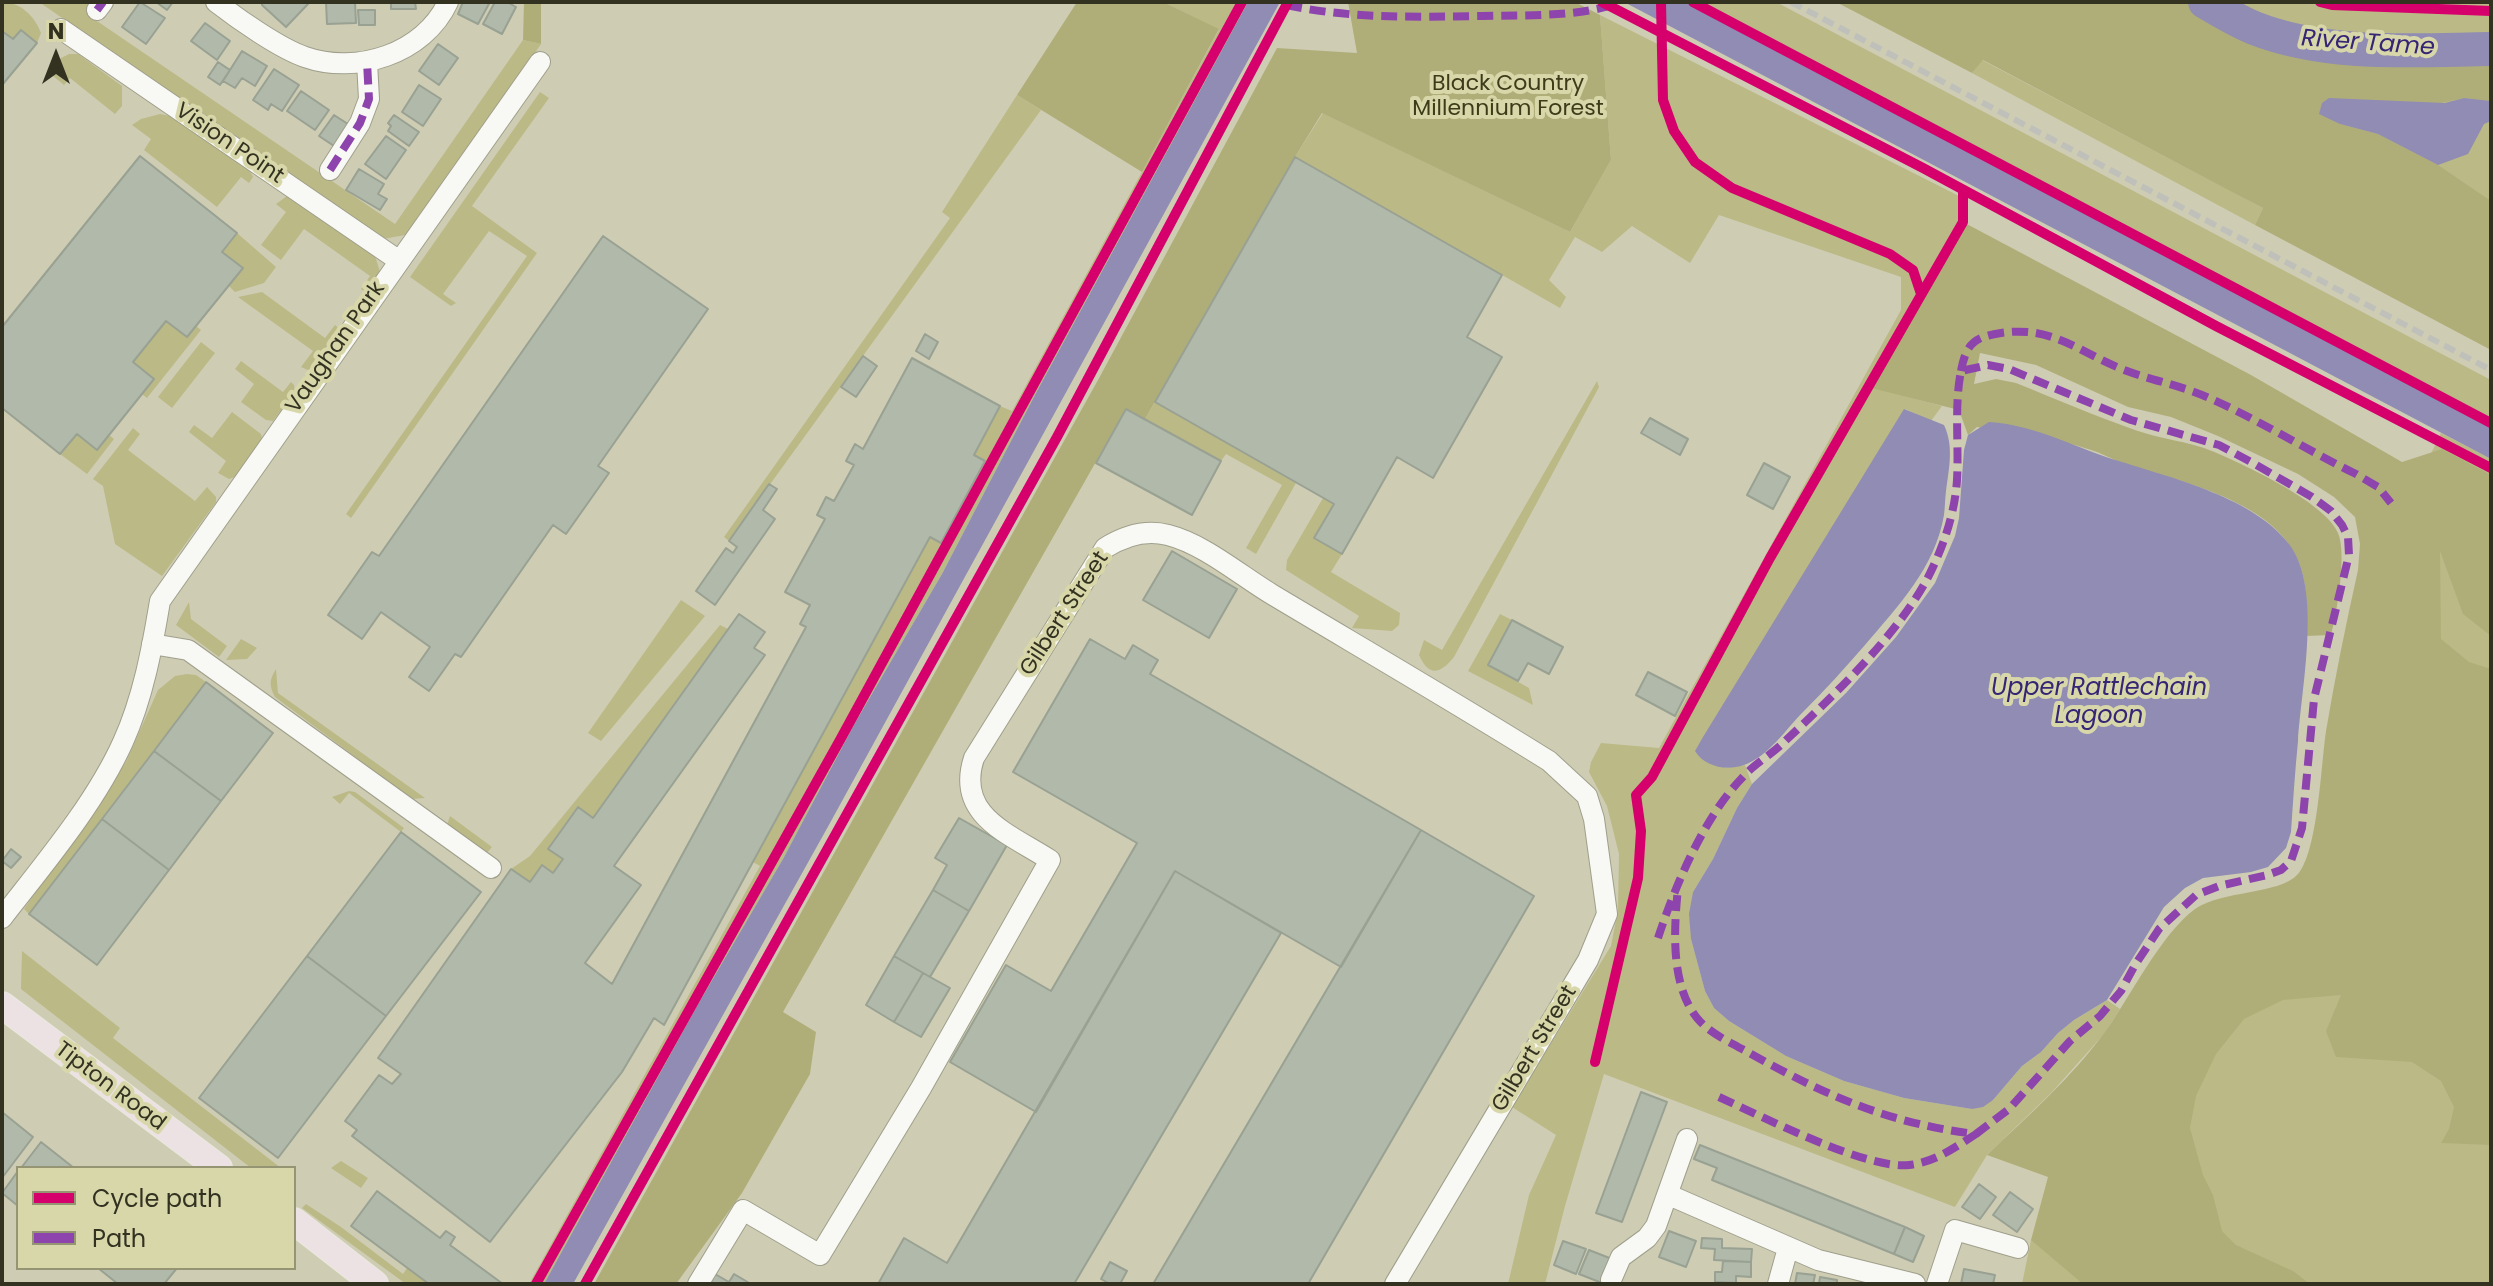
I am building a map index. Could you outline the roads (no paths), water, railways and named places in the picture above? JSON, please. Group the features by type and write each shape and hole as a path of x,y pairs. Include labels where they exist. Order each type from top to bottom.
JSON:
{"main road":[{"name":"Tipton Road","path":"2,1005 216,1166"},
{"path":"296,1223 375,1284"}],"street":[{"path":"216,2 305,57 327,62 367,62 384,57 420,37 434,24 448,2"},
{"name":"Vision Point","path":"61,29 398,260"},
{"path":"330,170 360,123 369,99 367,62"},
{"name":"Vaughan Park","path":"2,918 98,787 123,742 140,698 160,601 540,62"},
{"name":"Gilbert Street","path":"698,1284 743,1210 820,1255 921,1088 1050,860 984,818 970,792 968,776 974,758 1105,548 1122,537 1145,533 1185,540 1549,761 1587,796 1594,819 1607,914 1588,960 1395,1284"},
{"path":"152,644 188,650 491,868"},
{"path":"1611,1280 1621,1257 1647,1238 1656,1226 1687,1139"},
{"path":"1669,1195 1818,1260 1915,1284"},
{"path":"1937,1284 1955,1230 2018,1248"},
{"path":"1778,1284 1788,1248"}],"water":[{"path":"1248,2 1280,2 830,823 573,1284 544,1284 697,1006 783,859 855,723 942,574 1036,393"},
{"path":"1624,2 1686,2 2491,426 2491,459"},
{"path":"2329,98 2445,103 2464,98 2491,101 2491,121 2484,124 2468,154 2438,165 2378,134 2340,124 2319,114 2322,103"},
{"path":"1904,409 1944,425 1950,449 1944,515 1924,569 1865,645 1769,749 1753,761 1737,767 1723,767 1704,761 1695,751"},
{"name":"Upper Rattlechain Lagoon","path":"1989,422 2024,428 2189,483 2256,514 2289,544 2299,563 2308,612 2291,832 2286,848 2268,867 2203,878 2185,888 2164,907 2107,1000 2058,1033 2041,1052 2022,1066 1993,1100 1983,1107 1972,1109 1904,1098 1844,1081 1786,1056 1729,1021 1714,1008 1705,991 1691,939 1689,914 1693,892 1752,784 1846,693 1896,637 1935,583 1955,536 1968,435"}],"waterway":[{"name":"River Tame","path":"2205,2 2254,28 2311,44 2371,50 2491,49"}],"railway":[{"path":"1791,2 2491,370"}],"park label":[{"name":"Black Country Millennium Forest","path":"1508,96"}]}
